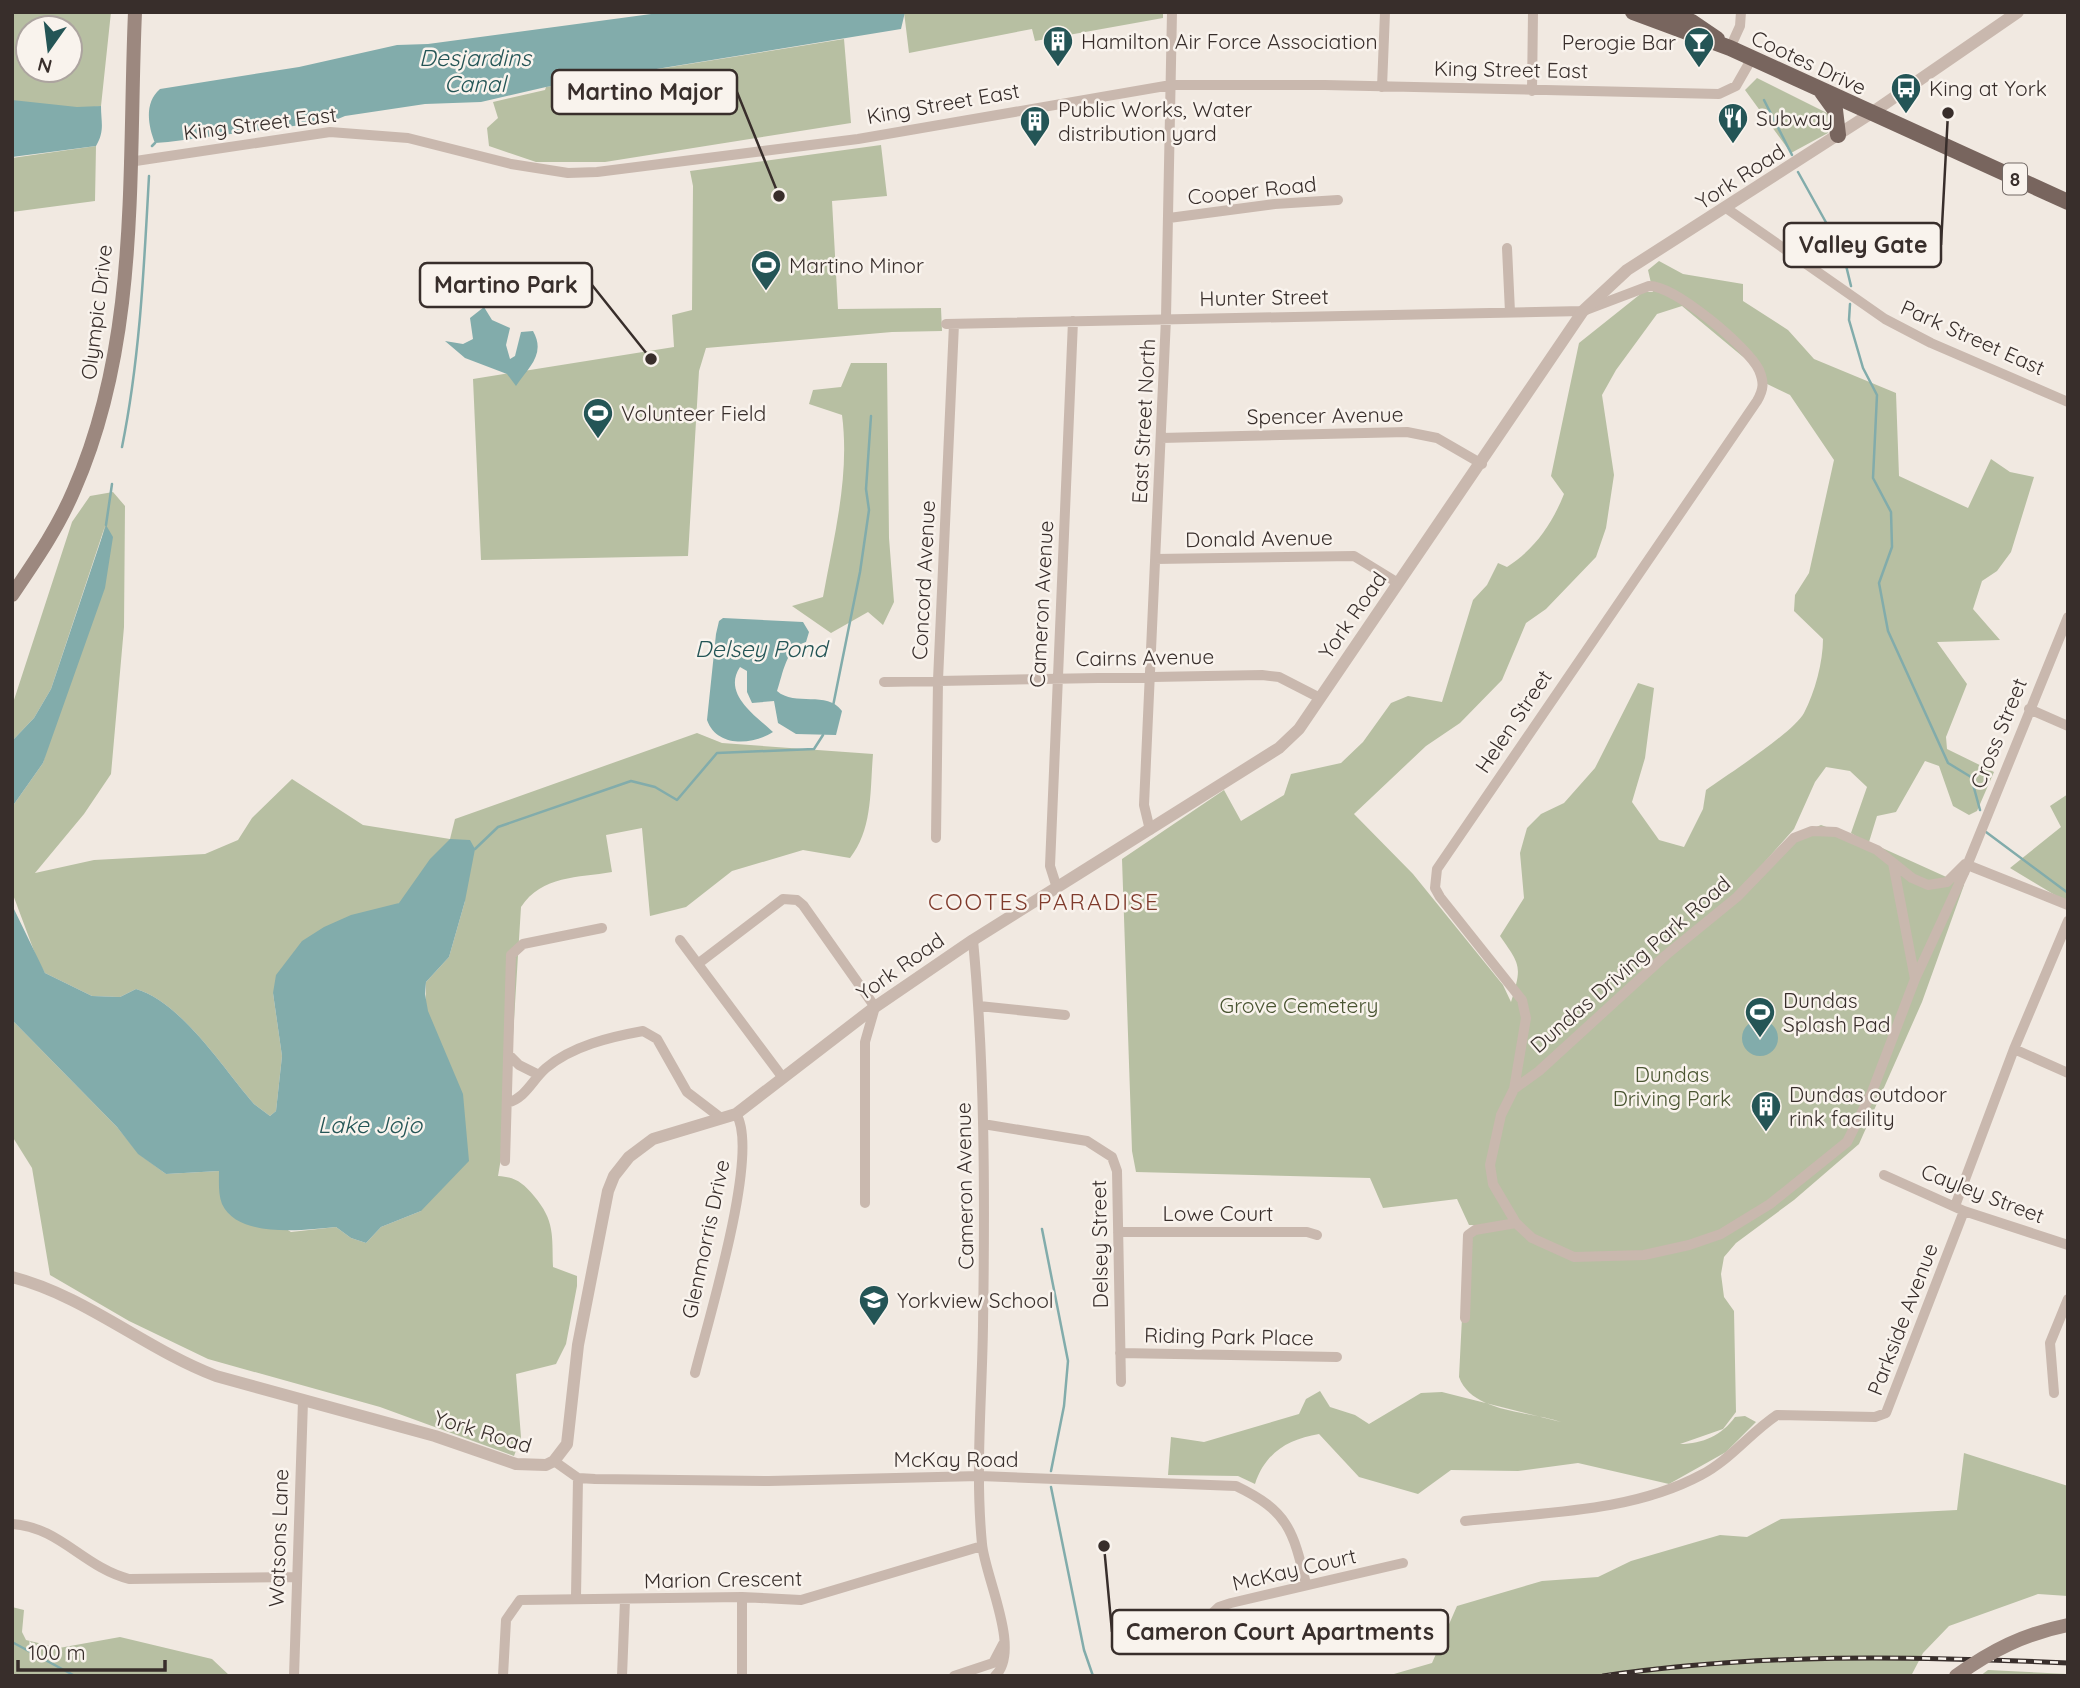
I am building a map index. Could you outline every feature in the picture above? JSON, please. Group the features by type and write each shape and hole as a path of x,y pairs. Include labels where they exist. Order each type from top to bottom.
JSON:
{"main road":[{"name":"Olympic Drive","path":"12,595 47,543 74,491 107,393 117,347 125,280 135,12"},
{"name":"Cootes Drive","path":"1633,12 1730,48 1870,114"},
{"name":"Cootes Drive","path":"1669,12 1692,22 1730,48"},
{"path":"1821,90 1836,110 1838,135"},
{"name":"8","path":"1870,114 2068,202"},
{"path":"1956,1676 2008,1642 2035,1632 2068,1625"}],"street":[{"name":"East Street North","path":"1150,830 1144,805 1166,318 1172,12"},
{"path":"1382,87 1385,12"},
{"path":"1532,91 1533,12"},
{"path":"1730,48 1740,26 1741,12"},
{"name":"York Road","path":"12,1277 65,1295 187,1365 303,1401 435,1436 516,1464 537,1467 554,1461 567,1444 578,1345 608,1191 614,1176 629,1157 653,1139 736,1114 874,1007 973,940 1279,748 1298,729 1482,464 1583,312 1627,270 1870,114 2018,12"},
{"name":"King Street East","path":"129,162 330,132 358,132 408,138 511,164 568,173 597,172 858,139 1171,85 1719,94 1737,86 1752,58"},
{"name":"Cooper Road","path":"1169,218 1275,204 1338,200"},
{"name":"Park Street East","path":"1726,208 1885,319 1931,343 2068,401"},
{"path":"1507,248 1510,312"},
{"name":"Helen Street","path":"1514,1089 1526,1018 1520,996 1434,888 1437,869 1757,401 1763,386 1758,367 1713,322 1669,290 1648,286 1583,312"},
{"name":"Hunter Street","path":"950,324 1583,312"},
{"name":"Cameron Avenue","path":"1057,888 1050,866 1073,321"},
{"name":"Concord Avenue","path":"936,838 938,680 950,324"},
{"name":"Spencer Avenue","path":"1161,438 1407,432 1437,438 1482,464"},
{"name":"Donald Avenue","path":"1155,559 1354,556 1398,583"},
{"name":"Cross Street","path":"1915,979 1929,955 2068,617"},
{"name":"Cairns Avenue","path":"884,682 1151,675 1279,677 1318,697"},
{"path":"2029,709 2068,726"},
{"name":"Dundas Driving Park Road","path":"1915,979 1857,1126 1847,1142 1761,1210 1720,1234 1689,1245 1644,1255 1574,1257 1532,1238 1516,1223 1493,1184 1490,1165 1501,1115 1514,1089 1539,1071 1666,954 1737,897 1794,838 1812,831 1836,832 1877,850 1912,878 1928,885 1947,882 1965,864"},
{"path":"1893,863 1915,979"},
{"path":"1965,864 2068,905"},
{"path":"699,963 783,899 789,898 803,905 874,1007 865,1042 865,1203"},
{"name":"Parkside Avenue","path":"1465,1521 1634,1501 1702,1475 1732,1454 1777,1415 1875,1417 1886,1413 1960,1209 2014,1049 2068,921"},
{"path":"505,1161 510,965 515,948 523,944 602,928"},
{"path":"680,940 783,1078"},
{"name":"Cameron Avenue","path":"973,940 979,1006 985,1210 982,1546 1005,1640 1005,1657 995,1676"},
{"path":"979,1006 1065,1015"},
{"path":"507,1103 519,1100 548,1065 591,1044 643,1031 657,1040 687,1092 721,1118"},
{"path":"2014,1049 2068,1073"},
{"path":"508,1055 519,1065 539,1075"},
{"name":"Glenmorris Drive","path":"695,1373 736,1203 744,1152 742,1123 736,1114"},
{"name":"Delsey Street","path":"983,1124 1087,1141 1112,1157 1117,1171 1121,1382"},
{"name":"Cayley Street","path":"1884,1175 1960,1209 2068,1245"},
{"path":"1465,1318 1470,1233 1516,1223"},
{"name":"Lowe Court","path":"1118,1231 1307,1232 1317,1235"},
{"path":"2054,1393 2050,1343 2068,1299"},
{"name":"Riding Park Place","path":"1120,1353 1337,1357"},
{"name":"Watsons Lane","path":"294,1676 303,1401"},
{"path":"554,1461 578,1478 576,1597"},
{"name":"McKay Road","path":"578,1478 769,1481 981,1476 1237,1486 1265,1500 1285,1520 1297,1547 1306,1584"},
{"path":"12,1524 49,1533 106,1573 129,1578 296,1577"},
{"name":"Marion Crescent","path":"503,1676 505,1628 512,1608 520,1600 576,1597 625,1600 742,1597 801,1600 982,1546"},
{"name":"McKay Court","path":"1200,1625 1219,1607 1306,1584 1403,1563"},
{"path":"742,1597 743,1676"},
{"path":"622,1676 625,1600"},
{"path":"954,1676 993,1663 1005,1640"}],"green space":[{"path":"12,12 111,12 101,106 12,119"},
{"path":"904,12 1163,12 1163,18 1035,41 1032,29 909,53"},
{"path":"844,39 851,123 605,162 536,162 489,146 487,128 498,118 493,102 545,90 546,87"},
{"path":"1757,78 1827,113 1831,120 1828,133 1791,153 1745,90"},
{"path":"881,145 887,196 832,201 838,309 941,308 942,331 892,332 706,348 699,371 688,556 481,560 473,379 674,347 672,315 692,310 693,186 690,171"},
{"path":"96,146 95,201 12,212 12,158"},
{"path":"1659,261 1683,274 1743,284 1743,301 1788,330 1814,359 1896,393 1899,476 1968,508 1991,459 2010,472 2034,477 2011,552 1997,571 1982,581 1973,609 2000,640 1937,642 1967,684 1946,737 1947,749 1994,772 1977,811 1969,815 1953,806 1939,766 1925,761 1896,812 1877,816 1869,842 1964,885 1922,1002 1859,1144 1794,1200 1736,1243 1724,1257 1721,1274 1724,1297 1734,1311 1736,1412 1723,1429 1680,1444 1711,1437 1724,1429 1735,1417 1745,1416 1756,1422 1726,1452 1669,1484 1578,1463 1518,1471 1451,1470 1418,1494 1359,1477 1319,1434 1297,1440 1279,1449 1265,1464 1255,1484 1238,1476 1168,1475 1171,1437 1204,1442 1299,1414 1306,1399 1320,1391 1330,1407 1355,1415 1369,1424 1421,1393 1442,1392 1487,1403 1466,1389 1459,1377 1466,1238 1476,1225 1469,1225 1457,1199 1383,1208 1370,1178 1136,1172 1132,1151 1122,859 1224,790 1241,821 1284,795 1291,774 1341,763 1363,742 1391,703 1408,696 1442,702 1473,600 1487,585 1498,563 1507,567 1534,544 1554,516 1564,494 1551,476 1579,343 1643,292 1653,292 1648,270","holes":["1682,306 1754,366 1763,382 1790,395 1834,460 1809,573 1795,595 1794,611 1823,639 1818,677 1808,705 1798,721 1774,742 1706,790 1703,809 1684,847 1659,840 1632,802 1645,758 1654,688 1638,683 1595,768 1564,803 1541,814 1527,828 1520,853 1524,898 1500,936 1518,967 1511,1002 1503,985 1413,874 1354,814 1426,746 1460,723 1502,680 1526,623 1546,609 1596,557 1606,528 1614,475 1602,395 1616,370 1657,314","1826,767 1850,771 1867,787 1851,833 1862,840 1821,825 1795,836 1762,865 1794,829 1815,782"]},
{"path":"851,363 887,363 889,538 894,602 883,625 868,612 831,633 792,606 823,597 836,529 844,461 842,415 809,404 813,390 841,387"},
{"path":"113,492 125,506 124,627 111,774 84,814 35,873 94,860 205,854 238,840 252,818 292,779 363,825 450,839 455,819 697,733 722,743 873,754 867,822 850,858 803,850 732,871 686,907 650,916 642,828 606,835 612,872 550,883 539,889 521,907 508,1117 498,1176 514,1179 522,1184 541,1205 551,1229 553,1267 577,1276 577,1286 566,1344 556,1364 516,1374 521,1437 514,1456 380,1407 208,1359 129,1321 50,1275 32,1168 12,1136 12,1020 117,1127 139,1154 166,1174 219,1171 219,1187 291,1232 336,1227 351,1238 366,1243 381,1227 421,1211 426,982 449,957 465,901 399,903 273,993 282,1056 276,1111 270,1116 254,1104 185,1022 153,996 136,989 120,997 92,996 45,973 37,959 12,892 12,807 43,763 105,526 51,689 34,718 12,741 13,703 72,522 90,496"},
{"path":"2068,794 2068,903 2010,868 2061,827 2050,806"},
{"path":"1964,1453 2068,1486 2068,1596 2038,1594 1949,1626 1923,1653 1911,1676 1387,1676 1432,1663 1457,1606 1542,1581 1598,1577 1631,1561 1720,1535 1747,1537 1781,1519 1957,1510"},
{"path":"12,1607 24,1610 22,1632 26,1640 59,1648 120,1637 212,1659 230,1676 12,1676"},
{"path":"1988,1670 2068,1674 2068,1676 1980,1676"}],"water":[{"name":"Desjardins Canal","path":"666,12 905,12 901,29 546,87 481,102 425,104 345,116 333,121 168,142 155,143 151,129 151,101 160,89 299,67 397,45 428,44"},
{"path":"12,100 77,107 101,106 102,126 99,141 96,146 12,157"},
{"path":"484,307 492,320 510,328 506,345 510,359 515,356 521,332 533,331 537,339 538,347 534,360 516,386 507,374 465,358 445,341 463,344 473,339 470,318"},
{"path":"106,525 113,537 105,588 43,763 12,807 12,741 34,718 51,689"},
{"name":"Delsey Pond","path":"723,618 803,622 809,632 806,642 794,649 790,655 777,691 784,696 828,701 836,705 842,711 836,735 796,734 778,723 774,701 752,703 747,692 747,671 740,667 735,686 738,695 750,712 773,732 756,740 736,741 719,736 712,729 707,720 716,634 719,621"},
{"name":"Lake Jojo","path":"450,839 470,840 475,849 465,901 449,957 426,982 425,994 428,1011 463,1094 469,1161 421,1211 381,1227 366,1243 351,1238 336,1227 273,1230 242,1223 230,1215 222,1204 219,1171 166,1174 138,1154 117,1127 12,1020 12,905 45,973 92,996 120,997 136,989 153,996 185,1022 254,1104 270,1116 276,1111 282,1056 273,993 276,975 302,941 324,927 351,915 399,903 430,859"},
{"name":"Dundas Splash Pad","path":"1760,1020 1772,1026 1778,1038 1772,1050 1760,1056 1748,1050 1742,1038 1748,1026"}],"waterway":[{"path":"1764,100 1792,155"},
{"path":"152,146 155,143"},
{"path":"1798,172 1843,253 1851,286"},
{"path":"122,447 137,346 149,176"},
{"path":"1850,304 1849,320 1863,368 1877,395 1873,478 1891,512 1892,547 1879,583 1888,631 1948,763 1971,777 1980,810"},
{"path":"833,706 860,572 869,510 866,489 871,416"},
{"path":"106,525 112,484"},
{"path":"475,849 498,827 631,781 655,787 677,800 717,753 814,749 823,735"},
{"path":"1986,832 2068,893"},
{"path":"1042,1229 1068,1361 1064,1406 1051,1471"},
{"path":"1051,1487 1084,1650 1093,1676"},
{"path":"12,1642 75,1676"}],"railway":[{"path":"1603,1676 1719,1663 1835,1658 2068,1663"}],"place":[{"name":"Hamilton Air Force Association","path":"1058,68"},
{"name":"Perogie Bar","path":"1699,69"},
{"name":"Valley Gate","path":"1948,113"},
{"name":"King at York","path":"1906,115"},
{"name":"Subway","path":"1733,145"},
{"name":"Public Works, Water distribution yard","path":"1035,148"},
{"name":"Martino Major","path":"779,196"},
{"name":"Martino Minor","path":"766,292"},
{"name":"Martino Park","path":"651,359"},
{"name":"Volunteer Field","path":"598,440"},
{"name":"Dundas Splash Pad","path":"1760,1039"},
{"name":"Dundas outdoor rink facility","path":"1766,1133"},
{"name":"Yorkview School","path":"874,1327"},
{"name":"Cameron Court Apartments","path":"1104,1546"}],"district":[{"name":"COOTES PARADISE","path":"1044,901"}],"park label":[{"name":"Grove Cemetery","path":"1299,1005"},
{"name":"Dundas Driving Park","path":"1672,1086"}]}
